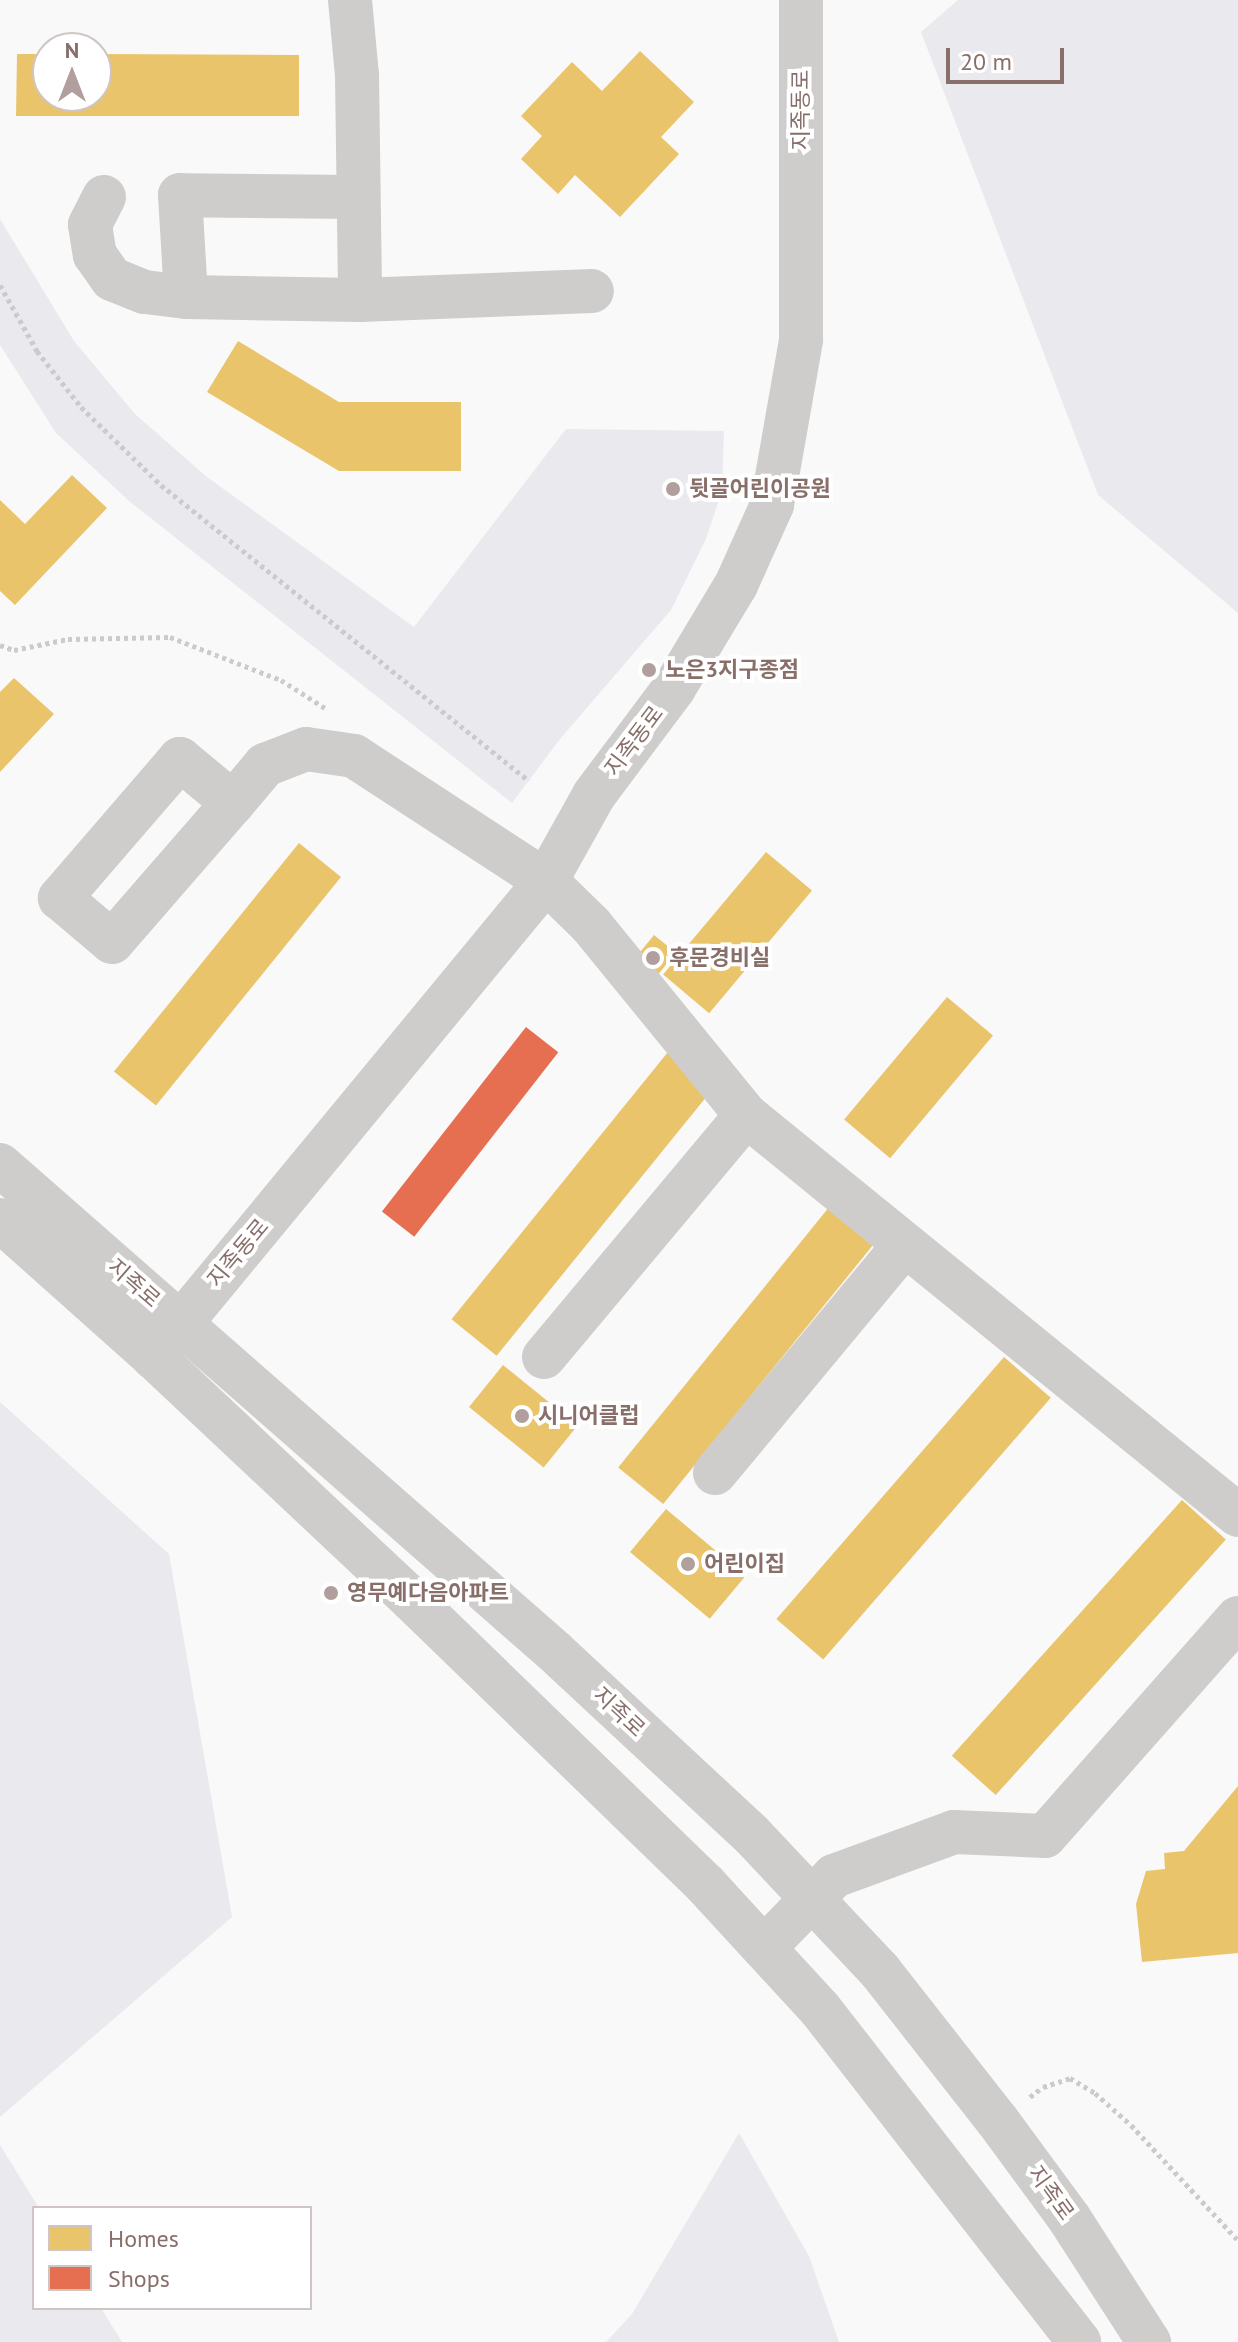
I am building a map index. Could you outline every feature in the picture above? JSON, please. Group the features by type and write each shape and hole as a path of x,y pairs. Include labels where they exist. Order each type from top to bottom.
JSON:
{"street":[{"path":"350,0 357,75 360,300"},
{"name":"지족동로","path":"153,1357 546,881 594,795 674,688 736,585 772,505 801,340 801,0"},
{"path":"186,297 180,195 357,197"},
{"path":"104,197 90,225 95,255 112,279 145,292 186,297 360,300 592,291"},
{"path":"233,803 265,765 306,749 354,756 546,881 591,925 746,1115 1238,1515"},
{"path":"544,1357 746,1115"},
{"name":"지족로","path":"0,1165 554,1651 751,1834 880,1971 997,2120 1069,2218 1149,2342"},
{"name":"지족로","path":"0,1220 153,1357 705,1884 839,2033 1079,2342"},
{"path":"715,1473 904,1245"},
{"path":"764,1948 834,1876 954,1832 1045,1836 1238,1618"}],"path":[{"path":"0,285 37,351 81,407 161,485 529,781"},
{"path":"0,645 14,650 68,639 170,637 281,680 332,713"},
{"path":"997,2120 1043,2087 1070,2078 1095,2093 1131,2125 1238,2240"}],"shaded area":[{"path":"958,0 1238,0 1238,613 1098,495 921,32"},
{"path":"0,219 74,341 135,414 207,477 414,627 566,429 724,431 722,491 706,539 671,610 560,739 512,803 129,501 56,433 0,345"},
{"path":"0,1402 169,1554 232,1917 0,2117"},
{"path":"739,2133 809,2256 839,2342 606,2342 632,2314"},
{"path":"0,2145 38,2206 32,2206 32,2310 102,2310 122,2342 0,2342"}],"building: Homes":[{"path":"640,51 694,102 661,137 679,154 620,217 575,175 558,194 521,159 542,136 521,116 572,62 602,91"},
{"path":"17,54 32,54 32,112 112,112 112,54 299,55 299,116 16,116"},
{"path":"238,341 339,402 461,402 461,471 339,471 207,392"},
{"path":"72,475 107,508 15,605 0,591 0,500 25,524"},
{"path":"14,678 54,714 0,772 0,692"},
{"path":"299,843 341,877 156,1105 114,1071"},
{"path":"766,852 812,891 709,1013 663,975"},
{"name":"후문경비실","path":"654,935 676,953 652,982 630,965"},
{"path":"947,997 993,1036 890,1158 844,1120"},
{"path":"668,1052 713,1089 497,1356 452,1319"},
{"path":"834,1201 879,1238 663,1504 618,1468"},
{"path":"1004,1357 1051,1398 823,1660 776,1619"},
{"name":"시니어클럽","path":"503,1365 578,1425 544,1467 469,1407"},
{"path":"1182,1500 1226,1539 996,1795 952,1756"},
{"name":"어린이집","path":"666,1509 746,1576 710,1619 630,1552"},
{"path":"1238,1786 1238,1953 1142,1962 1136,1904 1146,1871 1165,1869 1164,1853 1184,1851"}],"building: Shops":[{"path":"526,1027 558,1052 414,1237 382,1211"}],"place":[{"name":"뒷골어린이공원","path":"673,489"},
{"name":"노은3지구종점","path":"649,670"},
{"name":"후문경비실","path":"653,958"},
{"name":"시니어클럽","path":"522,1416"},
{"name":"어린이집","path":"688,1564"},
{"name":"영무예다음아파트","path":"331,1593"}]}
